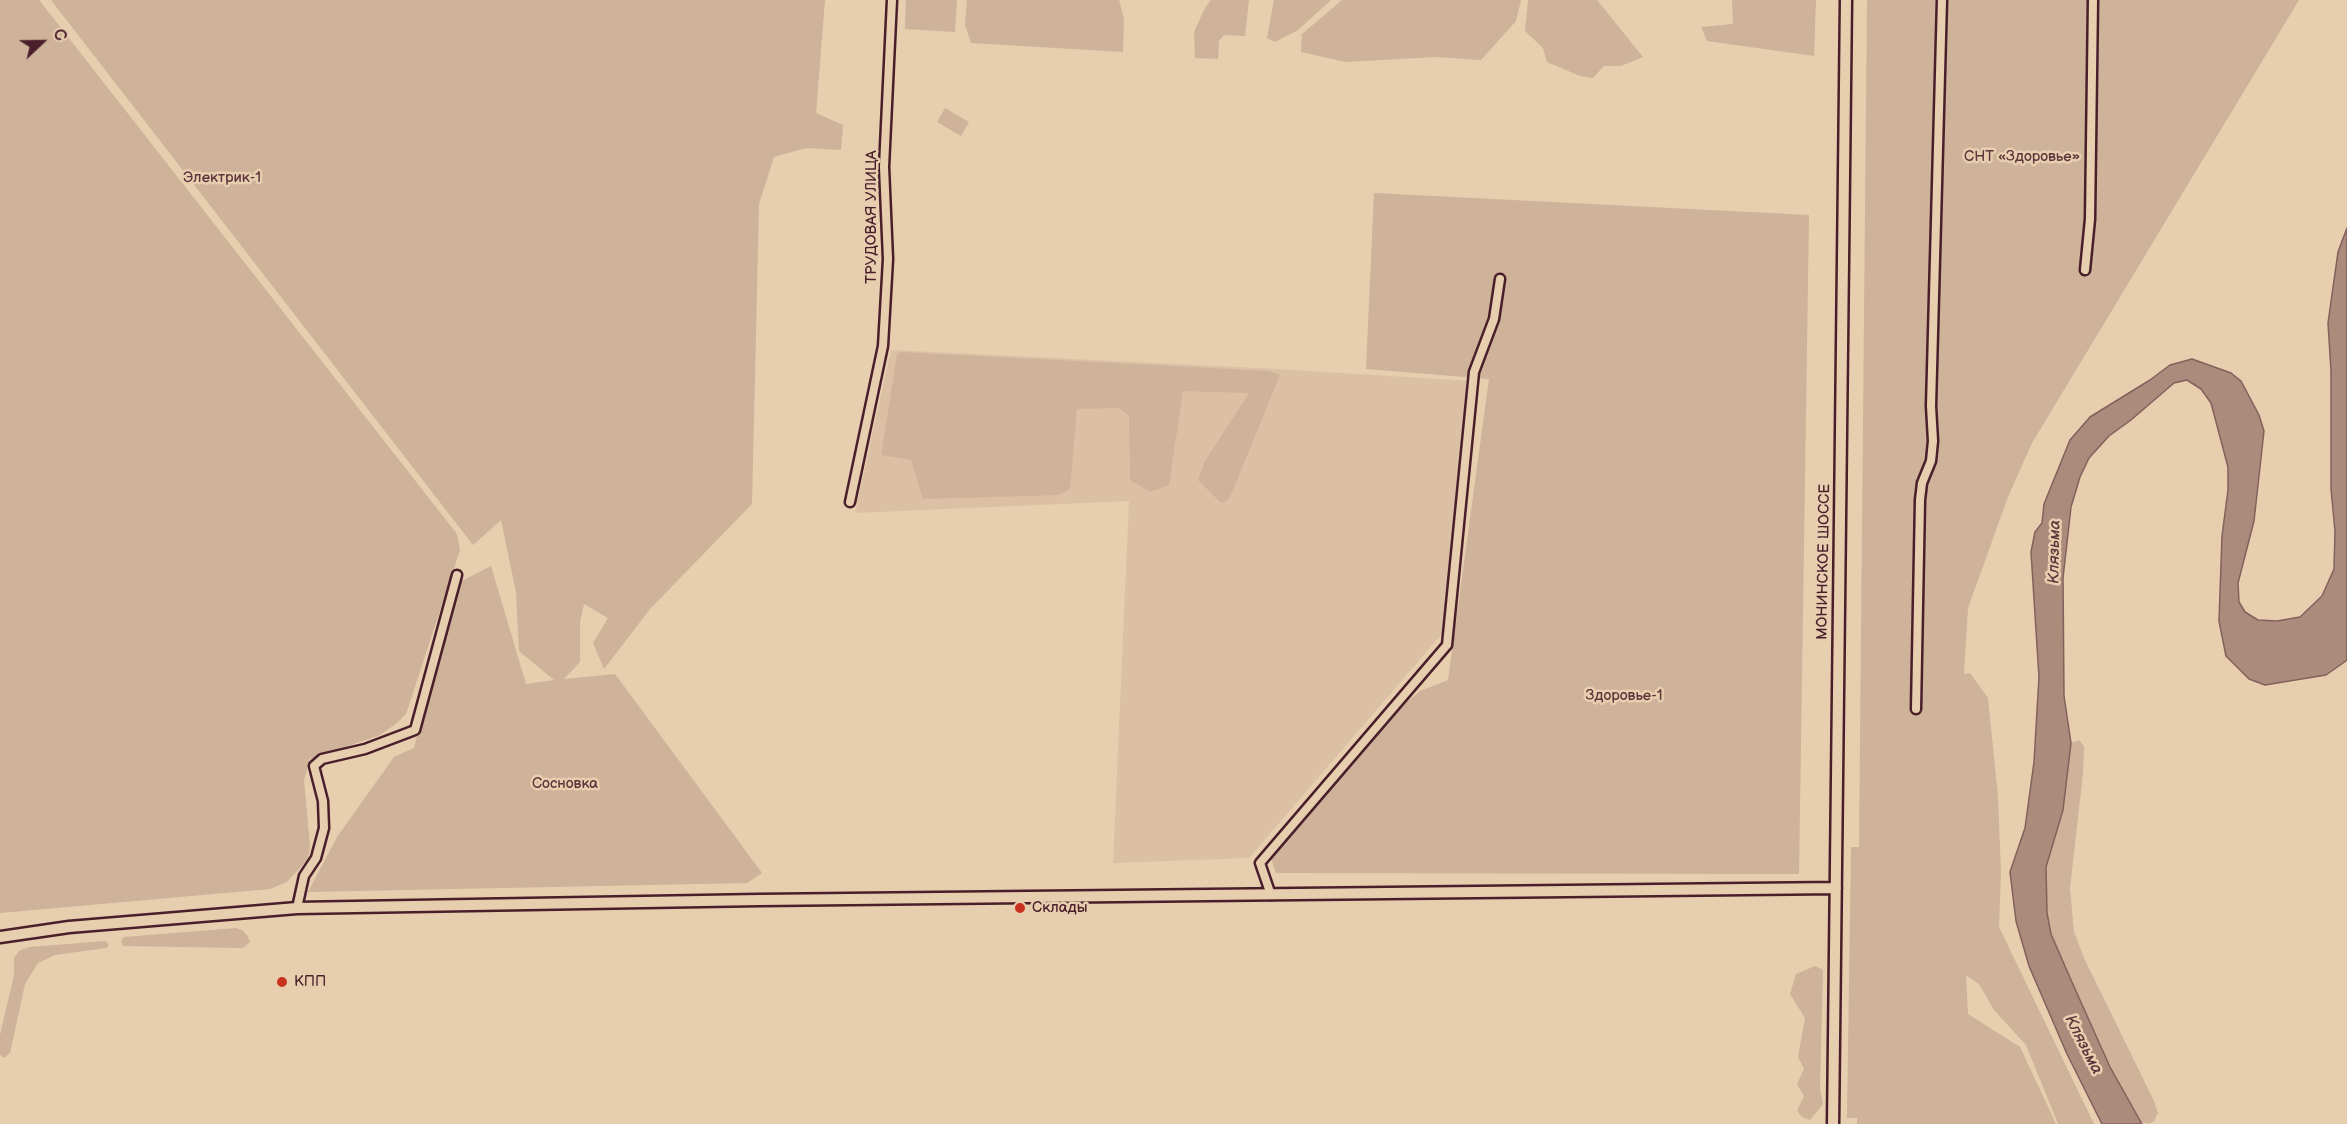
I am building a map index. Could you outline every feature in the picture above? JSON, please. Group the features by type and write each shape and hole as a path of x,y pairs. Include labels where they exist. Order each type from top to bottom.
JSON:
{"main road":[{"name":"МОНИНСКОЕ ШОССЕ","path":"1833,1124 1846,0"},
{"path":"0,937 93,925 297,908 748,900 1836,888"}],"street":[{"name":"ТРУДОВАЯ УЛИЦА","path":"850,502 883,345 888,259 884,167 892,0"},
{"path":"1916,709 1920,500 1933,441 1932,388 1942,0"},
{"path":"2085,270 2090,219 2093,0"},
{"path":"1271,895 1260,863 1448,645 1474,372 1494,319 1500,279"},
{"path":"297,908 304,876 316,858 324,828 323,801 314,766 322,759 365,749 415,730 457,575"}],"shaded area":[{"path":"891,350 1470,381 1447,628 1249,858 1113,863 1129,501 855,513"}],"green space":[{"path":"0,0 39,0 457,534 460,550 406,714 380,735 310,759 304,780 310,846 308,859 287,882 270,889 0,913"},
{"path":"51,0 825,0 816,113 843,125 841,150 806,148 774,157 759,204 752,504 650,609 604,669 593,643 608,618 584,604 580,622 580,662 564,679 615,674 762,873 747,883 308,892 337,837 394,757 414,748 456,584 491,566 526,684 554,680 519,651 516,592 501,520 473,545"},
{"path":"906,0 957,0 955,32 905,29"},
{"path":"967,0 1119,0 1124,19 1123,52 971,43 965,25"},
{"path":"1211,0 1249,0 1245,36 1224,35 1219,41 1218,59 1195,58 1194,32"},
{"path":"1274,0 1331,0 1298,30 1275,42 1267,38"},
{"path":"1342,0 1521,0 1516,21 1481,60 1435,57 1346,62 1301,52 1302,34"},
{"path":"1528,0 1597,0 1643,57 1621,66 1604,66 1593,78 1580,76 1547,62 1543,48 1525,31"},
{"path":"1732,0 1816,0 1814,56 1707,41 1701,27 1733,24"},
{"name":"СНТ «Здоровье»","path":"1867,0 2299,0 2032,443 2008,497 1968,608 1964,674 1970,673 1988,698 1998,796 2001,873 1999,927 2094,1124 2058,1124 2026,1045 1994,1010 1979,984 1966,975 1968,1014 2020,1047 2056,1124 1857,1124 1857,1118 1847,1118 1851,847 1859,847"},
{"path":"945,108 969,122 961,136 937,122"},
{"name":"Здоровье-1","path":"1374,193 1809,215 1799,874 1276,873 1271,858 1402,706 1420,691 1448,680 1489,379 1366,369"},
{"path":"901,352 1269,371 1280,375 1233,490 1228,500 1221,503 1198,480 1205,461 1249,393 1183,391 1169,485 1150,492 1130,480 1129,416 1119,408 1077,409 1070,489 1059,495 923,499 911,460 881,455 897,355"},
{"path":"2079,740 2084,746 2070,888 2074,932 2084,958 2154,1101 2158,1113 2150,1124 2140,1122 2110,1067 2051,934 2047,913 2046,867 2063,810 2071,743"},
{"path":"236,928 247,935 250,942 243,948 123,946 121,941 124,937"},
{"path":"106,941 109,945 106,948 55,955 38,963 25,984 10,1053 4,1058 0,1055 0,1035 14,975 14,958 19,951 29,947"},
{"path":"1815,966 1823,970 1820,1089 1823,1104 1810,1120 1802,1117 1797,1111 1804,1096 1797,1084 1804,1069 1798,1057 1805,1018 1790,994 1796,974"}],"water":[{"name":"Клязьма","path":"2347,228 2347,660 2326,675 2265,685 2249,679 2226,656 2219,621 2222,536 2228,490 2228,467 2211,403 2201,389 2187,380 2174,383 2109,436 2089,458 2080,477 2071,507 2063,578 2064,696 2071,743 2063,810 2046,867 2047,913 2051,934 2110,1067 2142,1124 2102,1124 2067,1054 2029,966 2016,921 2010,872 2025,828 2034,762 2039,677 2031,552 2035,532 2042,523 2044,504 2070,440 2090,417 2170,365 2192,359 2231,373 2241,381 2259,415 2264,431 2254,521 2238,583 2239,602 2245,612 2258,620 2277,621 2300,617 2322,596 2334,569 2335,531 2331,489 2331,371 2328,323 2338,252"}],"place":[{"name":"Склады","path":"1020,908"},
{"name":"КПП","path":"282,982"}],"park label":[{"name":"Электрик-1","path":"222,178"},
{"name":"Сосновка","path":"565,784"}]}
